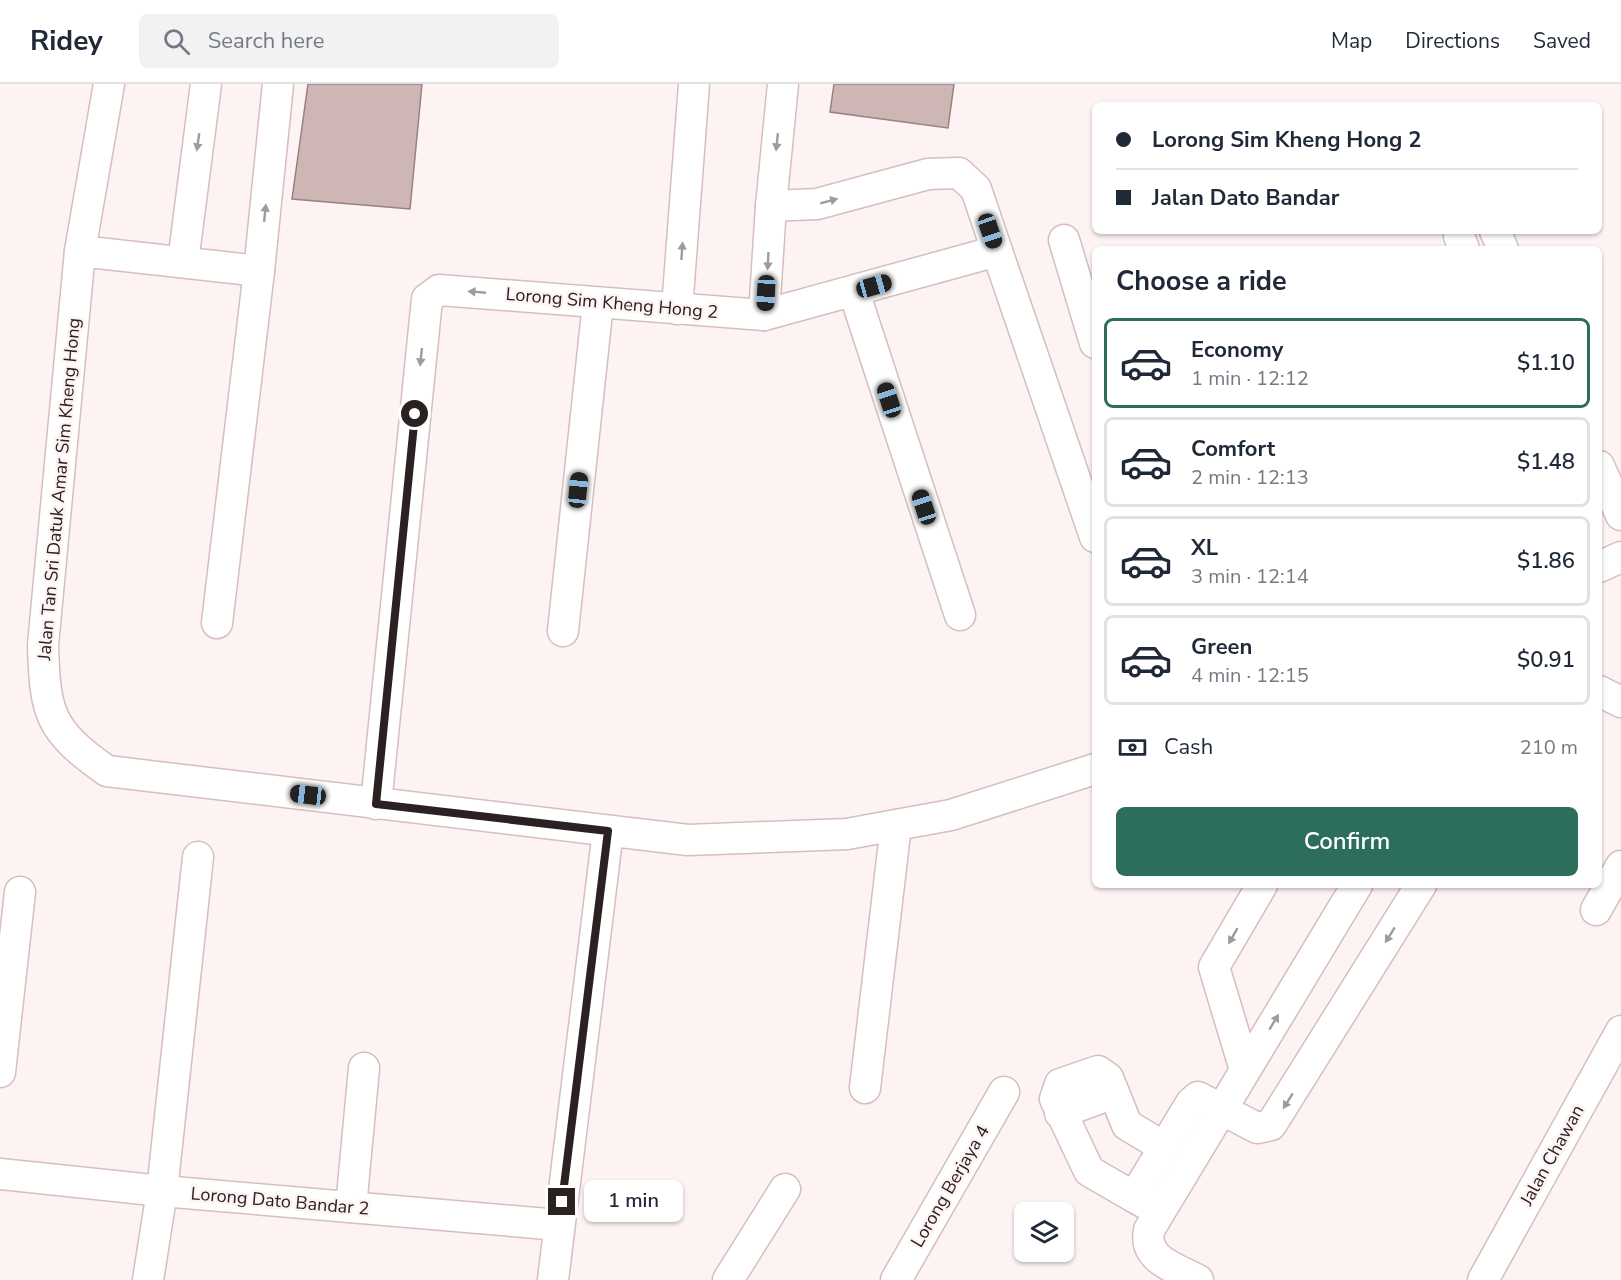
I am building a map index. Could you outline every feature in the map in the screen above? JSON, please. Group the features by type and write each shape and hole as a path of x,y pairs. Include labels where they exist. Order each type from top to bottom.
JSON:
{"street":[{"name":"Jalan Tan Sri Datuk Amar Sim Kheng Hong","path":"109,84 80,251 43,645 44,694 54,722 74,748 107,771 688,840 847,834 951,815 1092,770"},
{"path":"183,262 206,84"},
{"path":"217,623 259,271 278,84"},
{"path":"677,309 694,84"},
{"path":"764,315 771,206 783,84"},
{"path":"771,206 817,204 927,174 959,173 976,189 1092,528"},
{"path":"1064,240 1092,333"},
{"path":"80,251 259,271"},
{"name":"Lorong Sim Kheng Hong 2","path":"376,804 427,299 438,290 455,290 764,315 997,251"},
{"path":"854,292 960,615"},
{"path":"563,631 597,303"},
{"path":"1602,473 1621,515"},
{"path":"1602,566 1621,557"},
{"path":"1602,692 1621,702"},
{"path":"865,1088 896,825"},
{"path":"554,1280 608,831"},
{"path":"148,1280 162,1191 198,857"},
{"path":"1596,910 1621,866"},
{"path":"1245,1070 1214,967 1260,888"},
{"path":"1147,1204 1223,1108 1355,888"},
{"path":"1198,1280 1153,1255 1146,1242 1149,1230 1147,1204 1164,1147 1191,1102 1198,1097 1223,1108 1257,1128 1271,1125 1419,888"},
{"path":"0,1072 20,892"},
{"name":"Jalan Chawan","path":"1483,1280 1621,1031"},
{"path":"351,1207 364,1068"},
{"name":"Lorong Berjaya 4","path":"896,1280 1004,1092"},
{"path":"1147,1204 1089,1171 1060,1113 1114,1093 1127,1125 1164,1147"},
{"name":"Lorong Dato Bandar 2","path":"0,1174 162,1191 560,1225"},
{"path":"728,1280 785,1189"}],"building":[{"path":"308,84 422,84 410,209 292,199"},
{"path":"834,84 954,84 948,128 830,112"}],"route":[{"path":"415,414 376,804 608,831 562,1202"}]}
